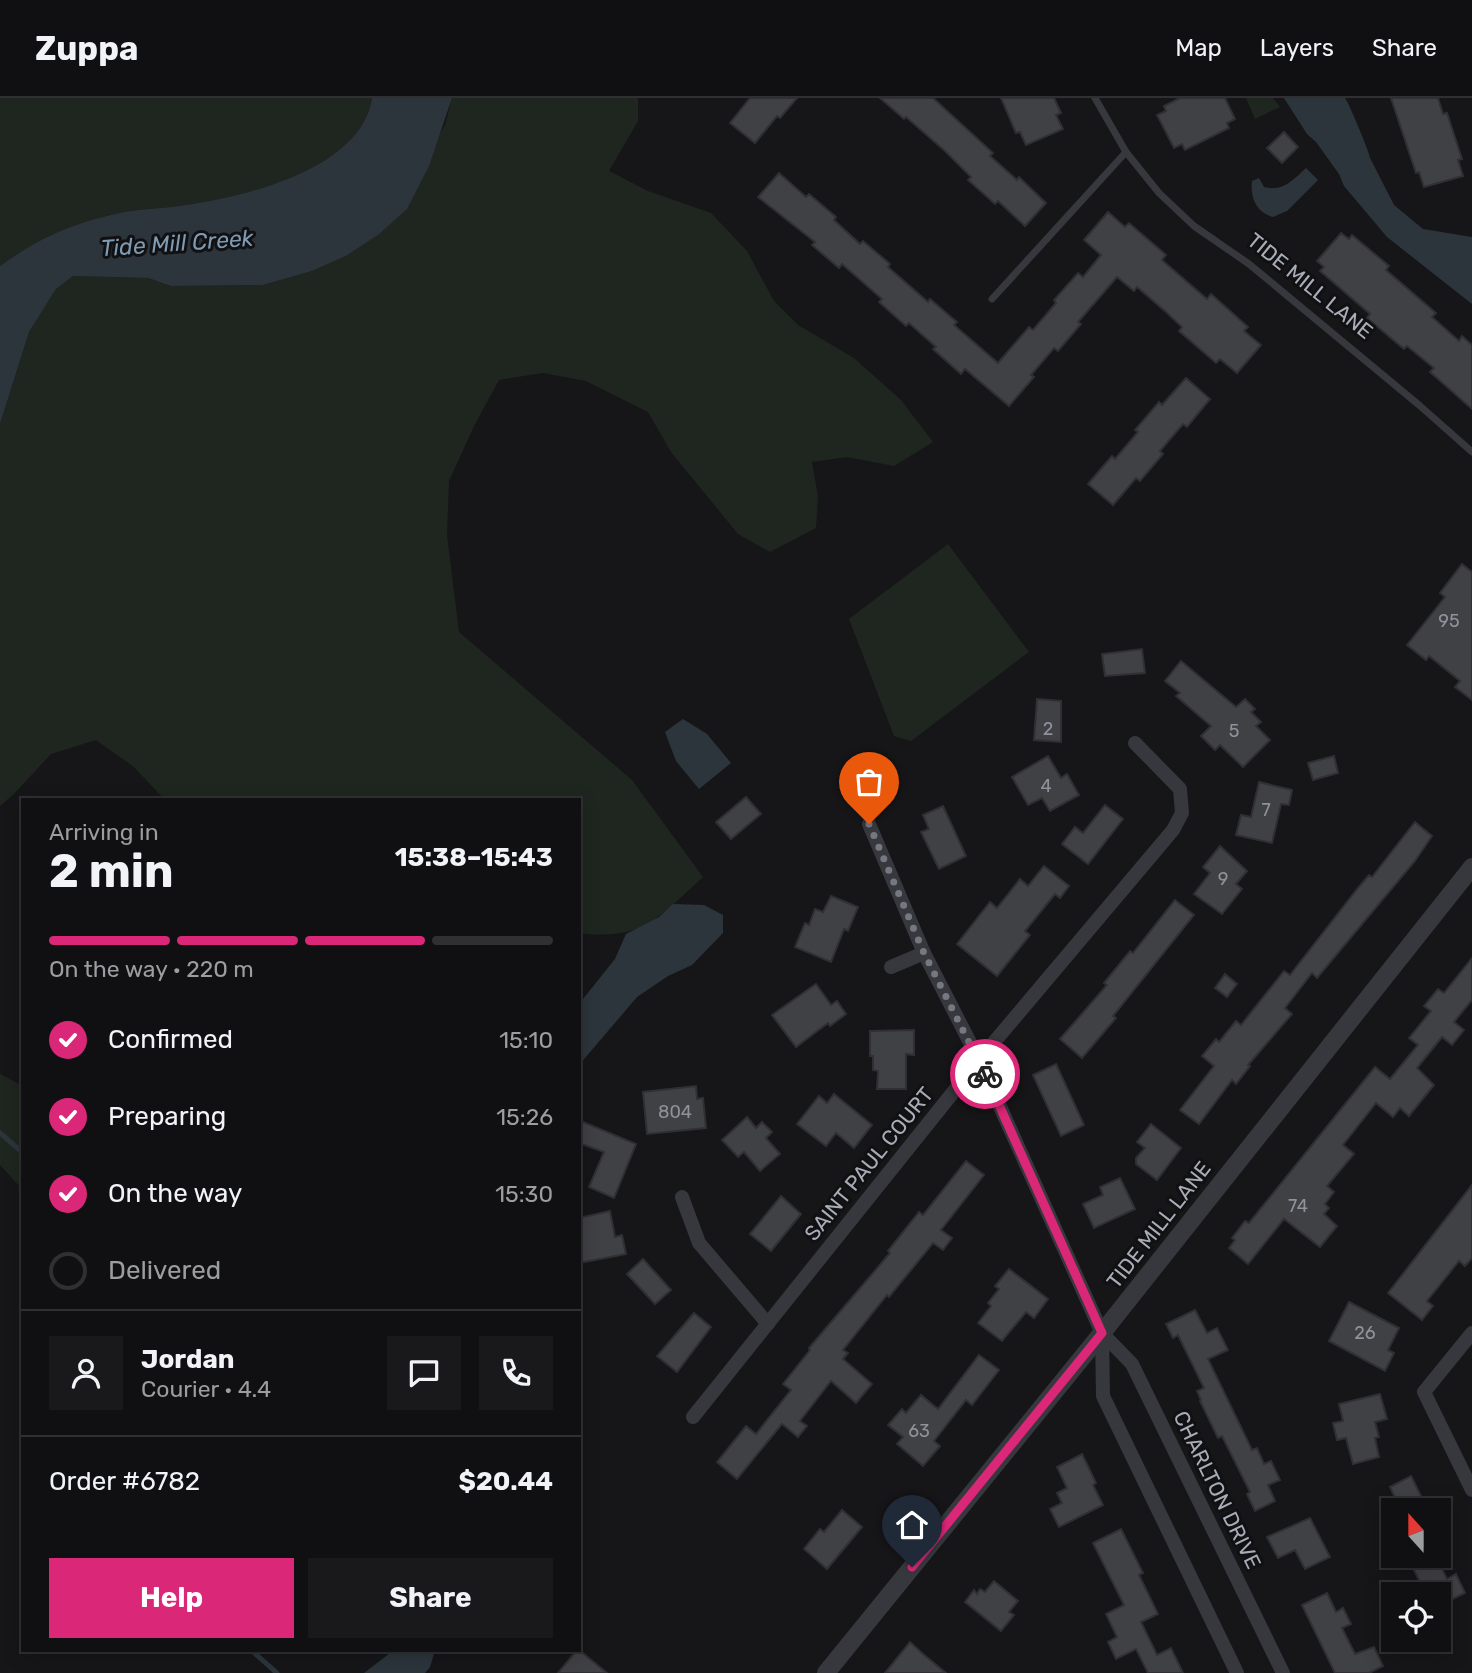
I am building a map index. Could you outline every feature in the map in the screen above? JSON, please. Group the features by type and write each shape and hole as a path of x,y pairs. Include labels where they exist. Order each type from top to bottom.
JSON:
{"street":[{"name":"SAINT PAUL COURT","path":"693,1417 979,1060 1173,830 1182,813 1180,789 1135,743"},
{"name":"CHARLTON DRIVE","path":"869,824 924,953 979,1060 1102,1333 1132,1364 1283,1673"},
{"name":"TIDE MILL LANE","path":"826,1673 1102,1333 1472,867"},
{"path":"891,967 924,953"},
{"path":"682,1197 699,1243 768,1324"},
{"name":"CHARLTON DRIVE","path":"1102,1333 1103,1396 1237,1673"},
{"path":"1472,1333 1424,1392 1472,1490"}],"lane":[{"name":"TIDE MILL LANE","path":"1095,98 1126,152 1159,193 1194,226 1258,271 1472,452"},
{"path":"992,299 1126,152"}],"shaded area":[{"path":"0,98 372,98 363,123 346,145 322,162 294,176 233,196 98,218 41,240 0,266"},
{"path":"452,98 638,98 638,121 609,171 648,191 711,213 747,251 774,301 798,325 854,358 901,400 933,442 894,466 847,457 812,462 818,496 816,528 770,552 738,534 671,452 648,412 586,381 543,373 499,380 449,481 447,535 459,632 632,780 703,877 674,904 648,923 619,933 581,933 581,798 163,798 134,767 96,740 51,754 0,806 0,424 29,332 56,289 73,276 148,278 171,286 263,285 312,271 346,256 378,235 445,125"},
{"path":"1246,98 1273,98 1280,107 1255,119"},
{"path":"948,544 1029,652 911,741 894,736 849,619"},
{"path":"0,1074 21,1085 21,1188 0,1165"}],"water":[{"name":"Tide Mill Creek","path":"372,98 452,98 429,166 407,209 378,235 346,256 312,271 263,285 171,286 148,278 73,276 56,289 29,332 0,424 0,266 41,240 98,218 233,196 294,176 322,162 346,145 363,123"},
{"path":"1284,98 1345,98 1370,158 1394,205 1423,229 1472,237 1472,304 1387,237 1344,186 1339,174 1307,134"},
{"path":"1306,168 1318,180 1287,211 1273,217 1258,208 1253,198 1252,181 1259,178 1264,187 1277,188 1287,184"},
{"path":"683,719 707,734 731,763 699,789 676,761 665,732"},
{"path":"673,904 704,905 723,915 723,933 692,965 668,976 637,997 581,1063 581,1002 615,959 626,934 659,917"},
{"path":"391,1652 434,1652 430,1667 425,1673 364,1673"}],"building":[{"path":"750,98 797,98 780,118 777,116 755,143 730,123"},
{"path":"880,98 933,98 993,153 990,156 1017,180 1019,177 1046,203 1025,226 998,201 995,204 968,180 971,177 945,151"},
{"path":"1001,98 1054,98 1061,113 1056,115 1063,129 1026,145 1020,132 1016,133"},
{"path":"1180,98 1225,98 1235,119 1227,123 1229,128 1185,150 1182,144 1174,148 1157,115 1166,111 1164,106"},
{"path":"1391,98 1438,98 1443,114 1447,113 1462,159 1458,160 1463,176 1424,187 1419,172 1416,173"},
{"path":"1284,132 1298,147 1282,163 1267,148"},
{"path":"779,173 806,197 809,194 836,217 834,220 860,244 863,241 890,264 888,267 928,302 930,299 957,322 954,325 998,363 1029,327 1033,330 1056,303 1054,300 1078,273 1083,277 1101,255 1084,240 1108,212 1125,227 1129,223 1166,255 1162,260 1207,299 1211,294 1248,327 1244,331 1261,345 1237,373 1220,359 1216,363 1179,331 1182,327 1166,312 1137,287 1134,291 1117,277 1078,322 1081,324 1058,351 1054,348 1031,375 1034,377 1009,406 965,369 961,374 933,349 936,347 909,323 906,326 879,302 882,299 842,264 839,268 812,245 815,242 758,197"},
{"path":"1341,233 1349,239 1352,235 1389,266 1386,270 1436,313 1432,317 1459,341 1462,336 1472,345 1472,409 1430,372 1434,368 1407,346 1404,349 1367,318 1370,314 1320,271 1324,267 1317,261"},
{"path":"1186,378 1210,399 1187,427 1183,424 1171,438 1160,451 1163,454 1140,481 1136,478 1113,505 1088,484 1112,456 1115,459 1159,402 1162,405"},
{"path":"1462,564 1472,572 1472,700 1455,687 1460,681 1429,656 1426,660 1407,645 1445,597 1440,593"},
{"path":"1142,649 1145,673 1105,676 1102,654"},
{"path":"1181,661 1236,707 1245,699 1255,709 1251,712 1261,722 1256,726 1270,740 1243,767 1220,745 1215,750 1201,736 1211,726 1176,696 1180,693 1165,681"},
{"path":"1037,699 1061,701 1061,742 1034,740"},
{"path":"1048,756 1061,778 1067,774 1079,795 1050,811 1042,798 1028,805 1012,777"},
{"path":"1334,756 1338,773 1313,780 1308,763"},
{"path":"1259,782 1292,790 1289,805 1281,804 1272,843 1236,835 1241,815 1251,817"},
{"path":"746,797 761,814 731,839 716,822"},
{"path":"1105,805 1123,819 1088,864 1062,844 1075,827 1083,833"},
{"path":"943,806 966,856 939,869 921,832 929,829 923,815"},
{"path":"1415,822 1432,836 1415,861 1317,978 1312,973 1285,1008 1292,1014 1248,1065 1250,1066 1236,1084 1232,1080 1199,1124 1180,1110 1214,1066 1202,1056 1216,1039 1219,1042 1236,1021 1241,1025 1284,971 1290,975 1358,888 1369,875 1372,877"},
{"path":"1220,846 1247,871 1236,884 1242,889 1222,914 1194,894 1210,873 1203,867"},
{"path":"1044,866 1069,886 1060,898 1055,894 1025,931 1030,935 997,976 957,944 990,902 997,908 1020,879 1028,886"},
{"path":"831,896 858,907 848,931 844,929 831,962 795,947 805,923 809,925 815,909 823,912"},
{"path":"1175,900 1194,915 1113,1016 1116,1018 1082,1058 1060,1039 1107,985 1104,983 1130,951 1133,953"},
{"path":"1472,958 1472,1000 1454,1022 1464,1030 1452,1045 1442,1037 1417,1068 1434,1085 1409,1116 1400,1108 1393,1117 1376,1103 1343,1145 1354,1154 1327,1186 1334,1192 1325,1204 1329,1208 1324,1214 1337,1226 1320,1247 1284,1219 1248,1264 1229,1248 1235,1240 1232,1238 1245,1221 1249,1223 1375,1067 1390,1079 1418,1045 1409,1038 1431,1011 1424,1006 1438,989 1444,993"},
{"path":"1225,974 1237,984 1227,997 1215,988"},
{"path":"816,984 831,1005 837,1001 846,1014 830,1026 828,1023 796,1047 772,1015"},
{"path":"914,1030 914,1055 906,1054 906,1089 877,1089 878,1071 873,1070 873,1056 870,1056 870,1031"},
{"path":"1056,1064 1084,1125 1061,1136 1033,1075"},
{"path":"696,1086 697,1099 703,1098 706,1128 647,1134 643,1092"},
{"path":"834,1094 872,1125 854,1148 836,1133 826,1146 797,1124 819,1096 827,1103"},
{"path":"747,1117 756,1128 762,1122 772,1132 766,1138 780,1154 760,1171 744,1152 738,1157 722,1140"},
{"path":"583,1122 636,1144 614,1198 589,1187 604,1152 581,1144"},
{"path":"1151,1124 1181,1148 1157,1180 1136,1164 1136,1158 1145,1148 1137,1142"},
{"path":"966,1161 984,1175 941,1230 952,1238 943,1250 933,1243 843,1350 848,1353 843,1359 872,1384 856,1403 831,1381 800,1421 807,1426 798,1437 782,1424 737,1479 717,1462 746,1426 756,1434 791,1390 783,1384 809,1348 890,1253 888,1251 919,1212 923,1215"},
{"path":"1120,1178 1135,1209 1094,1228 1083,1204 1103,1195 1100,1187"},
{"path":"1472,1185 1472,1258 1465,1266 1459,1261 1427,1301 1433,1306 1422,1320 1388,1293"},
{"path":"781,1196 801,1214 771,1251 750,1234"},
{"path":"610,1211 615,1237 622,1235 626,1254 581,1263 581,1218"},
{"path":"643,1259 671,1290 655,1304 627,1274"},
{"path":"1009,1269 1048,1299 1034,1318 1026,1312 1002,1341 978,1323 991,1306 988,1303 999,1289 995,1286"},
{"path":"1349,1302 1399,1328 1388,1350 1394,1353 1385,1371 1329,1341"},
{"path":"1195,1310 1207,1333 1217,1328 1228,1350 1208,1359 1252,1450 1257,1448 1264,1464 1271,1461 1280,1480 1268,1485 1275,1501 1255,1511 1247,1494 1250,1492 1222,1436 1218,1438 1200,1401 1197,1391 1204,1388 1178,1335 1173,1338 1166,1324"},
{"path":"694,1313 711,1327 677,1372 657,1356"},
{"path":"979,1355 999,1370 972,1405 966,1400 934,1441 940,1446 923,1466 897,1444 903,1437 888,1425 902,1409 906,1413 921,1395 938,1409"},
{"path":"1380,1394 1387,1419 1375,1422 1379,1437 1375,1438 1379,1457 1353,1464 1346,1438 1337,1440 1333,1423 1343,1421 1339,1404"},
{"path":"1082,1454 1103,1505 1059,1527 1050,1509 1062,1503 1057,1493 1067,1488 1057,1467"},
{"path":"1411,1476 1422,1498 1395,1498 1390,1487"},
{"path":"842,1510 862,1527 827,1569 804,1549 820,1529 824,1532"},
{"path":"1310,1518 1330,1557 1305,1569 1295,1550 1278,1558 1267,1537"},
{"path":"1121,1529 1143,1573 1139,1575 1158,1614 1141,1622 1157,1655 1171,1648 1183,1673 1148,1673 1136,1649 1116,1659 1108,1642 1117,1637 1106,1614 1124,1605 1093,1543"},
{"path":"1413,1568 1442,1568 1447,1579 1456,1574 1465,1593 1451,1600 1451,1582 1420,1582"},
{"path":"994,1581 1018,1601 1009,1612 1014,1615 1001,1631 965,1602 974,1590 977,1594 980,1589 985,1592"},
{"path":"1327,1593 1336,1612 1343,1608 1351,1624 1342,1628 1355,1654 1374,1647 1383,1666 1369,1673 1335,1673 1302,1605"},
{"path":"910,1642 923,1654 946,1673 885,1673"},
{"path":"575,1652 581,1652 607,1673 558,1673"}],"waterway":[{"path":"0,1133 21,1151"},
{"path":"253,1652 277,1673"}],"way so far":[{"path":"869,824 924,953 985,1074"}],"route":[{"path":"912,1567 1102,1333 985,1074"}]}
